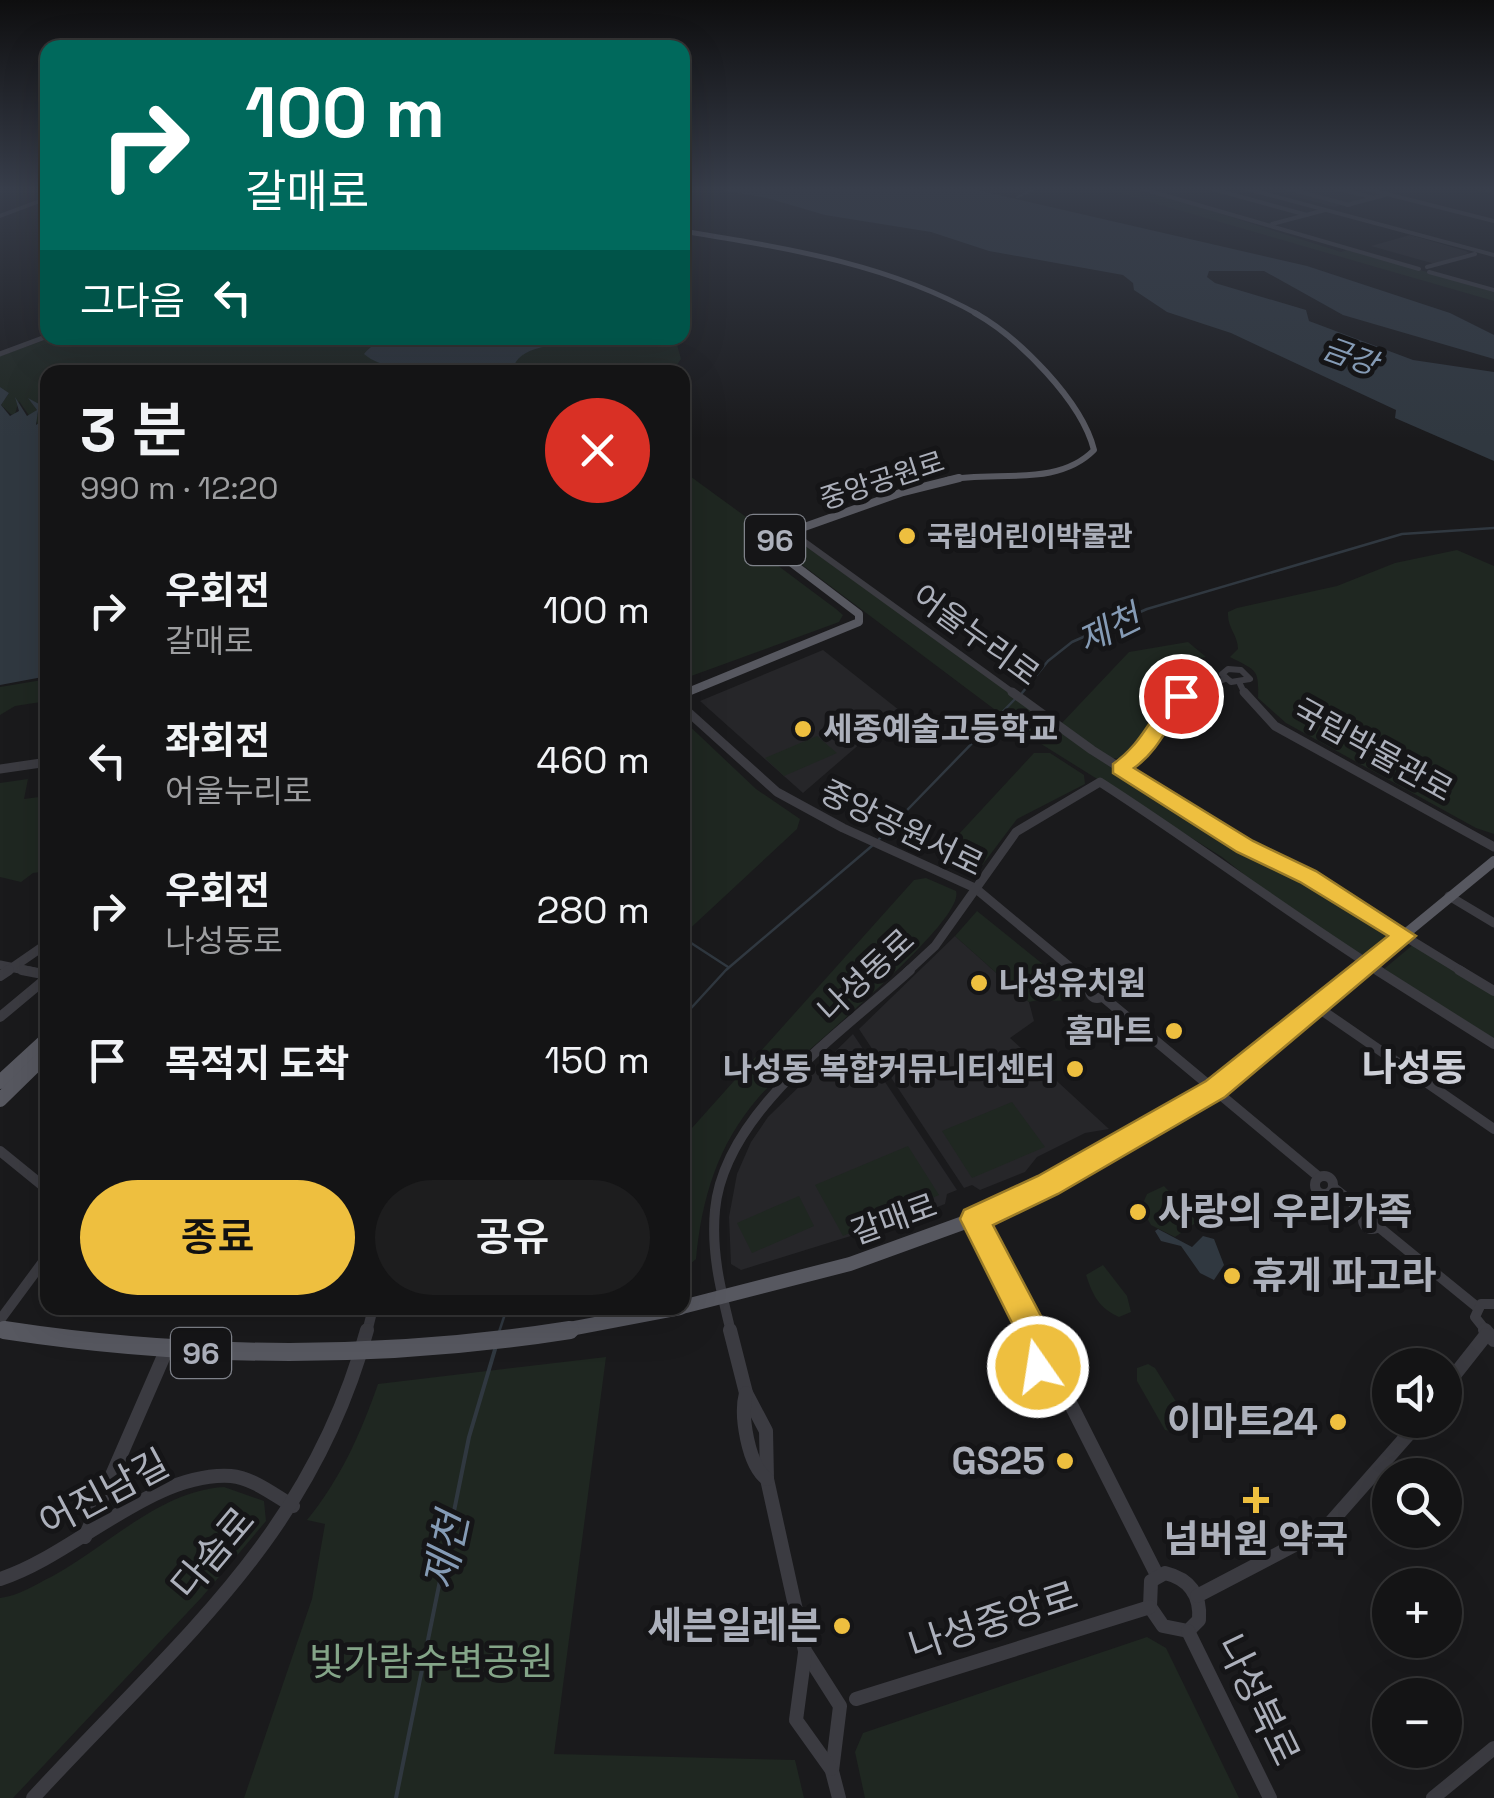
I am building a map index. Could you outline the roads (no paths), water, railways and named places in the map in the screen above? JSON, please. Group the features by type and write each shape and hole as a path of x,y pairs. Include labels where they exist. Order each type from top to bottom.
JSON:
{"main road":[{"path":"868,271 956,303 1018,344 1090,441 1094,450 1076,463"},
{"name":"중앙공원로","path":"690,688 860,622 859,614 776,551 775,540 958,478 1076,463"},
{"name":"중앙공원로","path":"690,687 850,620 764,549 763,541 770,535 956,476 1076,463"},
{"path":"690,694 703,683"},
{"name":"갈매로","path":"690,1305 850,1264 974,1219 1048,1185 1216,1089 1494,862"},
{"path":"0,1082 40,1045"},
{"path":"0,1100 40,1061"},
{"name":"갈매로","path":"363,1354 608,1324 647,1315"},
{"name":"96","path":"0,1329 166,1351 363,1354"}],"street":[{"path":"1434,271 1494,289"},
{"path":"0,352 40,337"},
{"name":"어울누리로","path":"791,532 1120,768 1245,846 1308,876 1494,991"},
{"path":"1120,768 1146,750 1165,712 1181,696 1225,679 1240,684 1250,677 1237,669 1225,670 1225,679"},
{"name":"국립박물관로","path":"1240,684 1260,714 1275,726 1494,846"},
{"name":"중앙공원서로","path":"690,712 777,792 975,888 1092,985 1104,989 1103,996 1216,1089"},
{"path":"0,769 40,763"},
{"name":"나성동로","path":"805,1651 767,1478 760,1473 759,1444 746,1438 754,1426 742,1400 746,1393 713,1250 715,1207 725,1172 746,1128 782,1087 935,946 1016,832 1100,782 1214,855 1283,910 1368,964"},
{"path":"1449,896 1494,923"},
{"path":"0,976 6,966 40,947"},
{"path":"1368,964 1494,1044"},
{"path":"6,966 40,974"},
{"path":"0,1017 40,983"},
{"path":"1317,1008 1494,1129"},
{"path":"1216,1089 1364,1212 1380,1217 1380,1228 1477,1308"},
{"path":"0,1151 40,1184"},
{"path":"974,1219 1044,1352 1038,1360 1039,1369 1057,1377 1157,1575"},
{"path":"0,1320 40,1267"},
{"path":"1477,1308 1494,1304"},
{"path":"1462,1368 1490,1338 1475,1318 1477,1308"},
{"name":"다솜로","path":"32,1798 252,1563 294,1506 351,1392 371,1315"},
{"path":"84,1540 166,1351"},
{"path":"1197,1596 1325,1528 1405,1438"},
{"name":"어진남길","path":"0,1579 29,1570 174,1488 208,1477 245,1479 294,1506"},
{"path":"1157,1575 1182,1578 1197,1596 1199,1620 1188,1631 1163,1626 1150,1608 1148,1589 1157,1575"},
{"name":"나성중앙로","path":"856,1699 1150,1608"},
{"name":"나성북로","path":"1188,1631 1270,1798"},
{"path":"805,1651 828,1689 836,1727 832,1771"},
{"path":"805,1651 803,1690 795,1712 800,1728 832,1771 839,1798"},
{"path":"803,1690 828,1689 856,1699 823,1739 811,1738"},
{"path":"1432,1798 1494,1748"}],"water":[{"name":"금강","path":"1100,271 1322,271 1450,313 1494,335 1494,359 1343,315 1264,271 1209,271 1207,277 1215,283 1306,310 1309,321 1413,360 1494,372 1494,461 1395,418 1396,410 1231,333 1167,312 1134,290 1133,283 1123,275"},
{"path":"375,345 552,345 526,353 515,365 386,365 364,354"},
{"path":"0,387 9,393 1,405 10,416 19,411 15,397 27,416 37,410 28,398 39,404 36,425 40,422 40,678 0,685"},
{"path":"1158,1229 1192,1247 1203,1236 1214,1239 1224,1265 1214,1280 1200,1273 1181,1246 1161,1241 1155,1231"}],"waterway":[{"name":"제천","path":"1022,693 1048,661 1072,642 1147,609 1402,534 1494,528"},
{"name":"제천","path":"879,839 1016,698"},
{"name":"제천","path":"690,1009 726,970 873,845"},
{"path":"690,942 728,967"},
{"name":"제천","path":"499,1332 505,1315"},
{"name":"제천","path":"396,1798 469,1437 496,1346"}],"place":[{"name":"국립어린이박물관","path":"907,536"},
{"name":"세종예술고등학교","path":"803,729"},
{"name":"나성유치원","path":"979,983"},
{"name":"홈마트","path":"1174,1031"},
{"name":"나성동 복합커뮤니티센터","path":"1075,1069"},
{"name":"사랑의 우리가족","path":"1138,1212"},
{"name":"휴게 파고라","path":"1232,1276"},
{"name":"이마트24","path":"1338,1422"},
{"name":"GS25","path":"1065,1461"},
{"name":"넘버원 약국","path":"1256,1500"},
{"name":"세븐일레븐","path":"842,1626"}],"district":[{"name":"나성동","path":"1414,1068"}],"park label":[{"name":"빛가람수변공원","path":"431,1662"}]}
